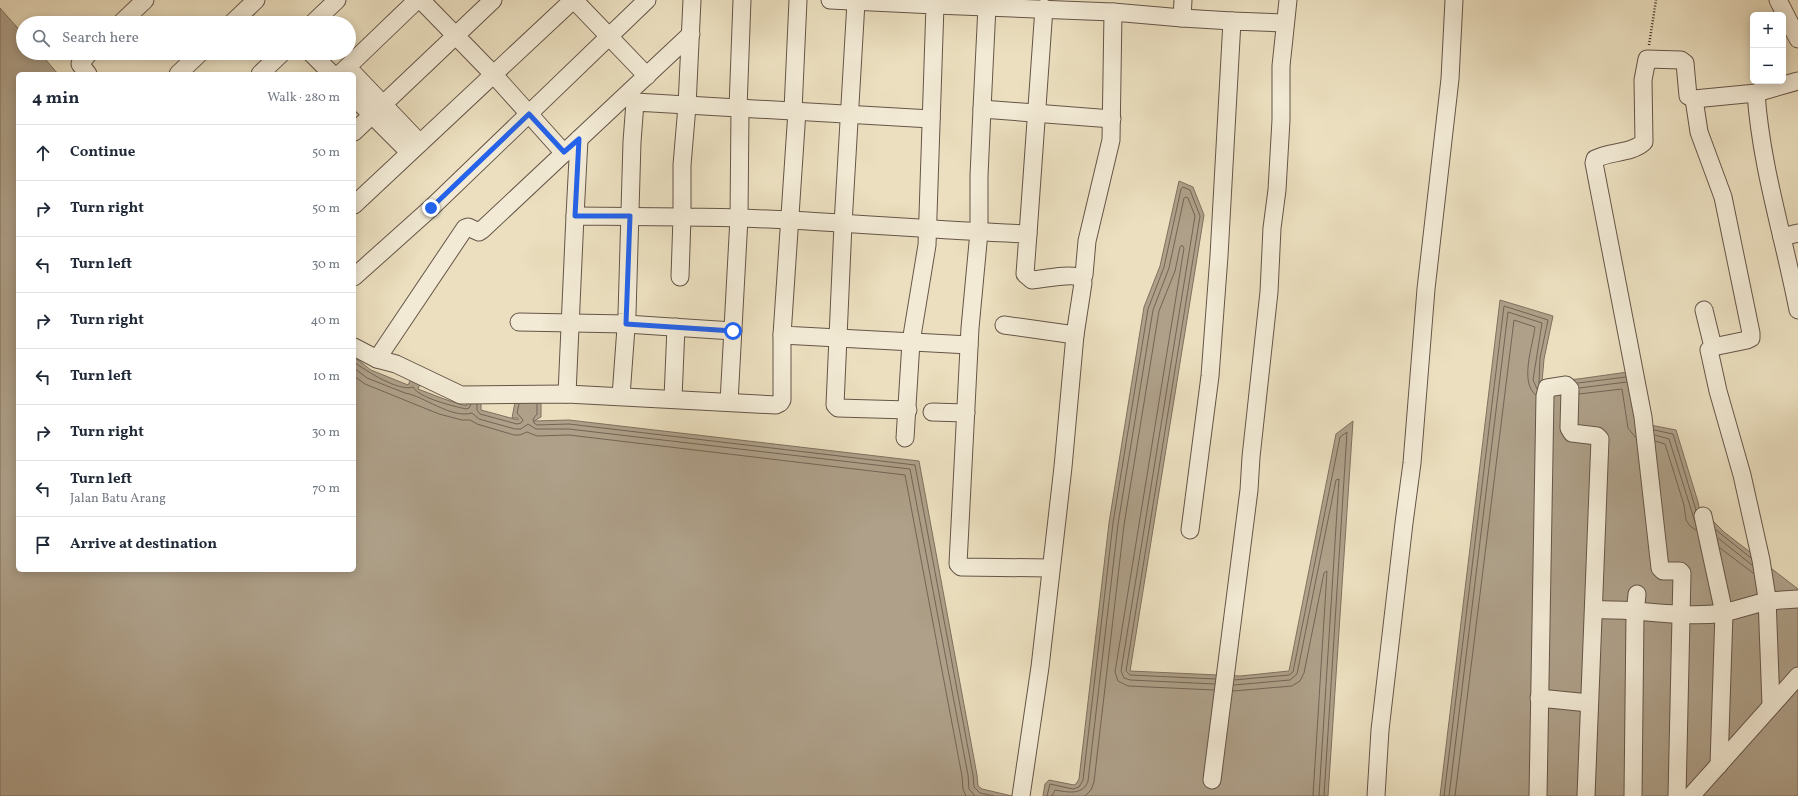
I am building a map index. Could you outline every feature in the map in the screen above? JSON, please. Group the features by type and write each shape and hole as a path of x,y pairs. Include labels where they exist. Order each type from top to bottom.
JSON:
{"street":[{"path":"128,16 145,0"},
{"path":"239,16 256,0"},
{"path":"320,16 337,0"},
{"path":"349,72 417,0"},
{"path":"421,0 494,75 564,152"},
{"path":"356,130 493,0"},
{"path":"356,203 574,0 647,76"},
{"path":"356,275 431,208 647,0"},
{"path":"680,277 682,165 687,106 692,0"},
{"path":"729,402 739,218 739,108 742,0"},
{"path":"356,349 396,364 458,394 567,394 673,398 776,405 781,402 782,335 795,110 798,0"},
{"path":"830,0 935,4 955,3 987,6 1044,8 1109,8 1182,18 1285,23"},
{"path":"1182,18 1183,0"},
{"path":"1212,780 1249,490 1251,457 1266,324 1281,120 1281,66 1288,0"},
{"path":"1376,796 1380,730 1412,463 1426,289 1450,79 1454,0"},
{"path":"1778,0 1794,18 1798,39"},
{"path":"856,2 843,224 836,407 908,410"},
{"path":"905,438 908,410 911,342 927,245 935,4"},
{"path":"987,6 979,183 979,232 969,345 958,564 961,568 1050,568"},
{"path":"1044,8 1026,274 1029,279 1032,280 1072,276 1082,279"},
{"path":"1021,796 1040,667 1050,568 1063,467 1075,335 1084,283 1082,279 1084,275 1087,241 1111,140 1112,119 1109,8"},
{"path":"1190,530 1210,376 1219,256 1232,21"},
{"path":"377,358 465,228 468,227 478,231 482,230 691,34"},
{"path":"1677,796 1682,573 1680,571 1663,571 1660,568 1643,417 1604,209 1594,167 1595,159 1603,154 1638,148 1644,142 1643,80 1647,59 1681,60 1685,63 1688,96 1694,98 1756,93 1798,82"},
{"path":"83,60 80,64 86,72"},
{"path":"180,72 193,60"},
{"path":"262,72 275,60"},
{"path":"318,60 330,72"},
{"path":"356,82 377,110 414,148"},
{"path":"1756,93 1770,188 1790,235 1798,310"},
{"path":"356,98 377,110"},
{"path":"1694,98 1699,132 1723,197 1751,333 1751,338 1747,340 1713,347 1709,350 1718,391 1742,475 1757,542 1767,601 1771,705"},
{"path":"621,396 626,324 634,103 637,101 687,106 795,110 931,119"},
{"path":"982,109 1112,119"},
{"path":"567,394 569,324 579,139"},
{"path":"575,216 739,218 1028,234"},
{"path":"1704,310 1713,347"},
{"path":"519,322 626,324 733,331"},
{"path":"1004,325 1075,335"},
{"path":"673,398 676,327"},
{"path":"782,335 969,345"},
{"path":"1538,796 1545,396 1547,388 1550,386 1566,385 1570,389 1569,428 1572,433 1597,436 1600,439 1586,796"},
{"path":"932,412 966,413"},
{"path":"1703,516 1724,613 1719,765"},
{"path":"1633,796 1635,610 1637,594"},
{"path":"1594,610 1635,610 1680,614 1724,613 1767,601 1798,599"},
{"path":"1691,796 1798,676"},
{"path":"1539,698 1589,703"}],"path":[{"path":"1647,59 1656,0"}],"water":[{"path":"0,8 16,26 16,60 46,60 56,72 16,72 16,572 356,572 356,359 371,370 408,385 413,375 422,380 418,389 466,406 467,403 481,398 481,410 518,420 518,418 512,418 516,397 541,402 541,417 534,421 569,420 919,461 978,786 982,789 1012,796 0,796"},
{"path":"1179,181 1193,187 1204,215 1130,671 1240,676 1289,671 1336,434 1353,421 1328,796 1043,796 1045,784 1049,780 1074,785 1079,779 1109,523 1144,307 1160,266"},
{"path":"1500,300 1553,316 1544,359 1542,382 1578,379 1635,371 1645,424 1676,430 1701,516 1712,520 1724,532 1798,589 1798,796 1440,796"}],"route":[{"path":"431,208 529,114 564,152 579,139 575,216 630,216 626,324 733,331"}]}
